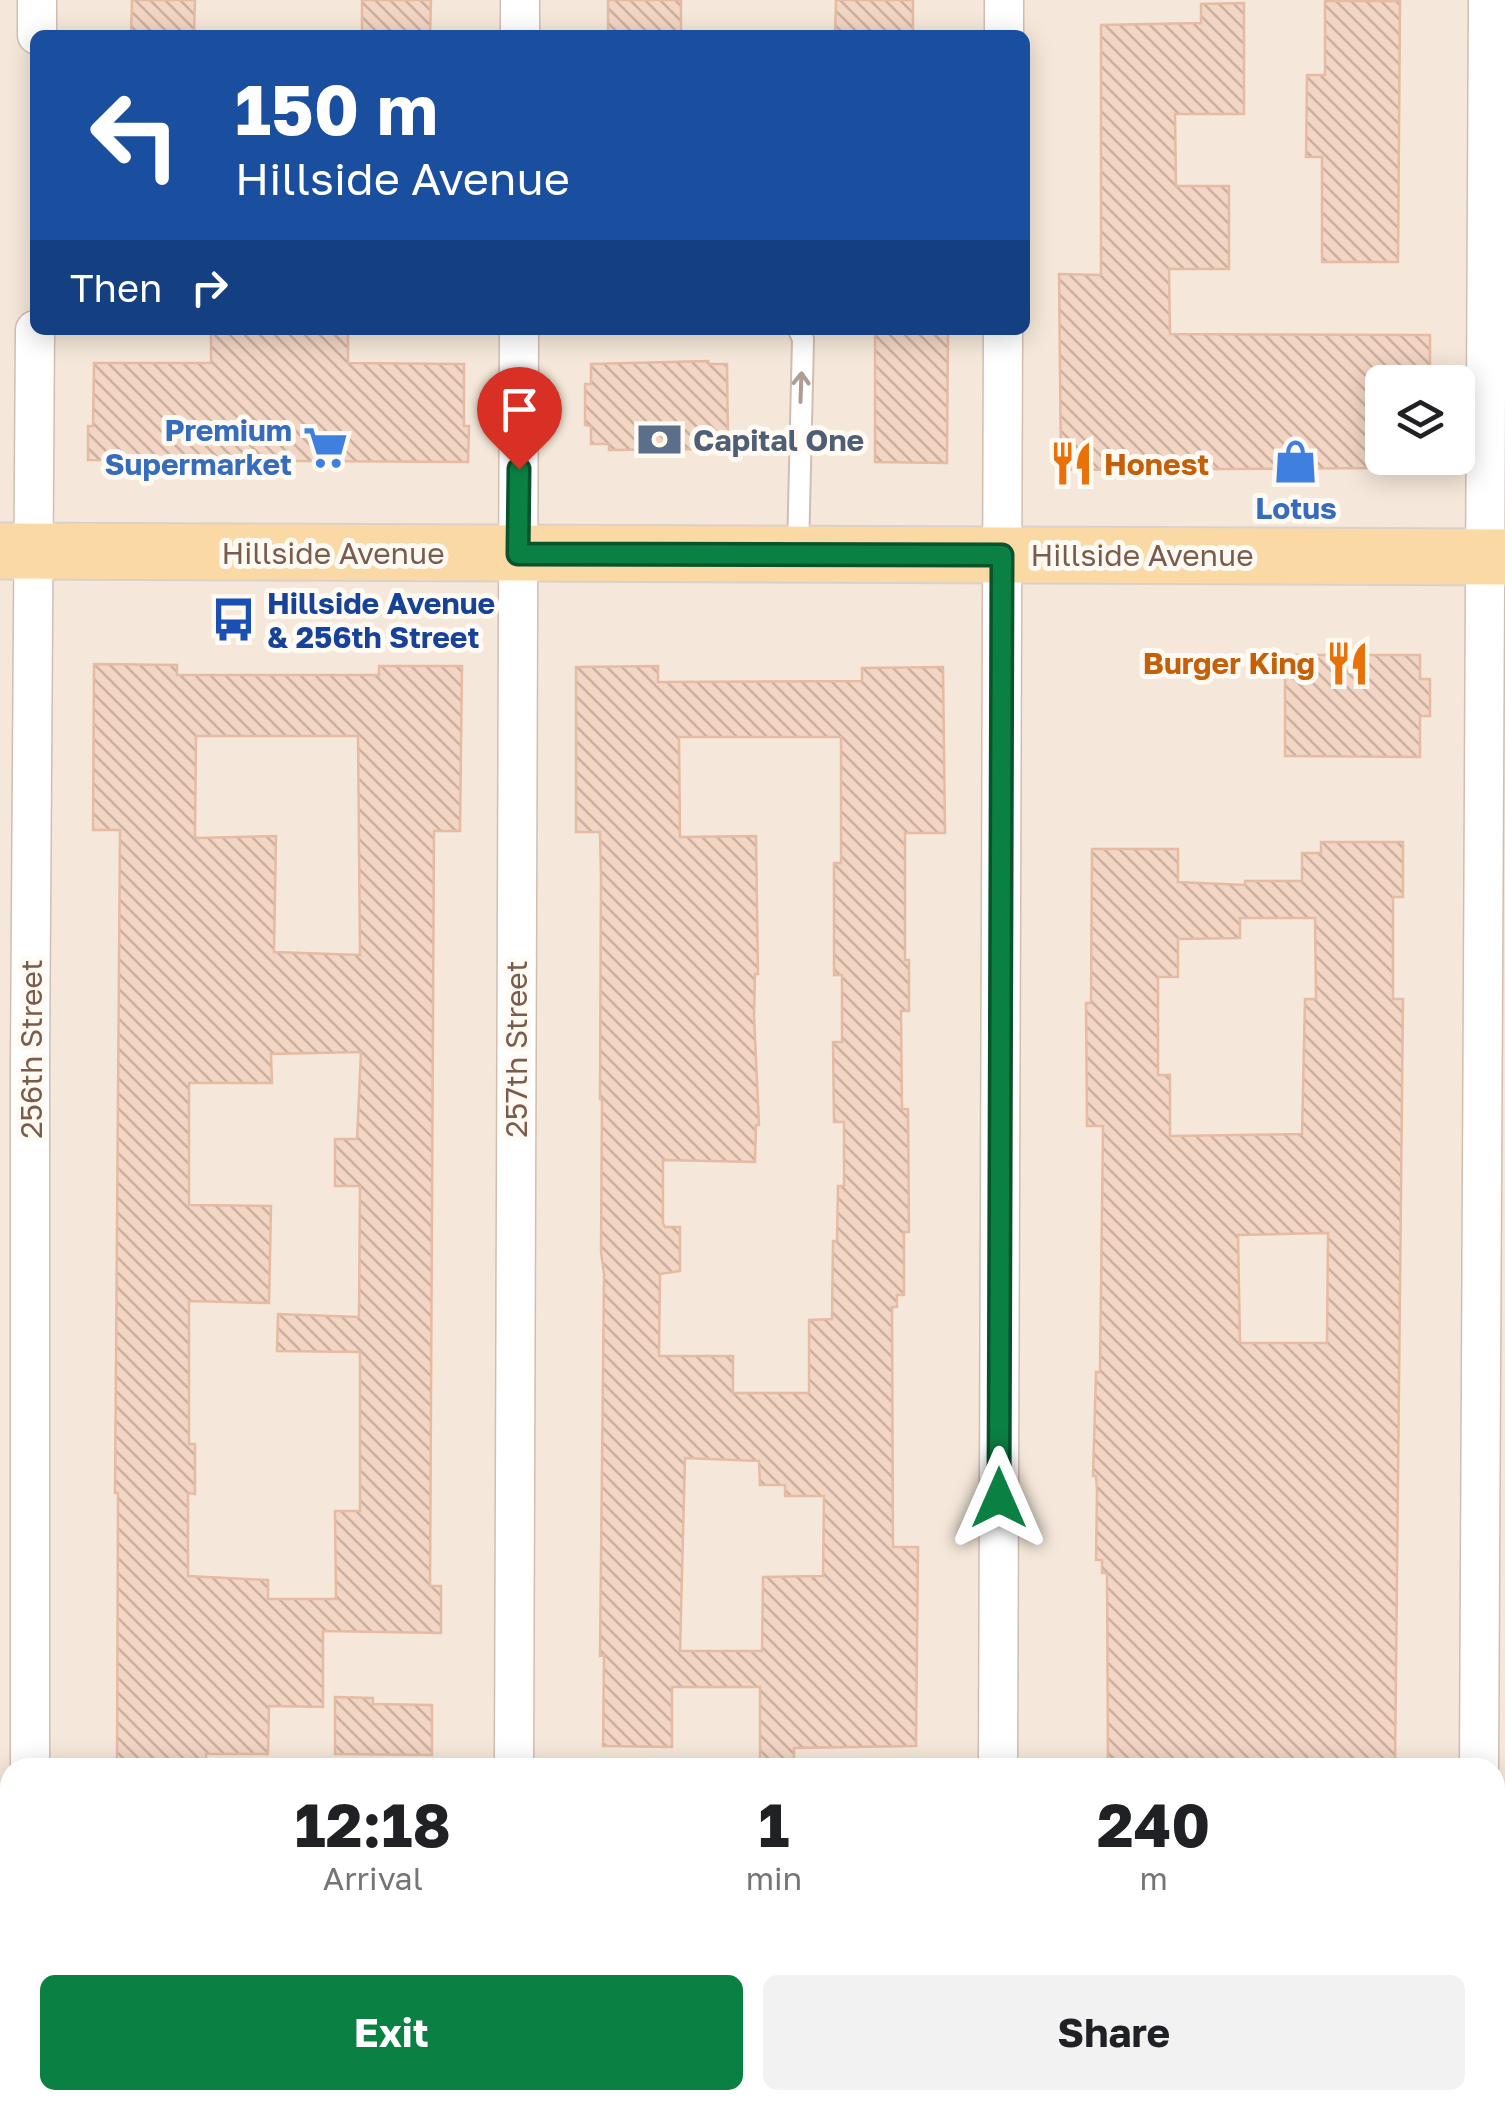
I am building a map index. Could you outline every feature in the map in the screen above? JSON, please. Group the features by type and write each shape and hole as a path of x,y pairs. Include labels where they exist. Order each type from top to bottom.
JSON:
{"main road":[{"name":"Hillside Avenue","path":"17,551 1495,557"}],"street":[{"path":"36,30 37,0"},
{"path":"520,0 520,30"},
{"path":"1004,0 1004,30"},
{"path":"1480,1758 1494,1107 1495,557 1488,0"},
{"name":"256th Street","path":"29,1758 16,1527 15,1060 17,551 35,335"},
{"name":"257th Street","path":"514,1758 519,335"},
{"path":"998,1758 1002,335"}],"lane":[{"path":"798,554 801,335"}],"shaded area":[{"path":"0,0 1505,0 1505,1758 0,1758"}],"building":[{"path":"132,0 195,0 194,30 131,30"},
{"path":"362,0 431,0 430,30 362,30"},
{"path":"608,0 681,0 681,30 608,30"},
{"path":"836,0 913,0 913,30 835,30"},
{"path":"1325,1 1400,1 1398,262 1322,262 1322,157 1306,157 1307,75 1325,75"},
{"path":"1244,3 1244,114 1175,114 1176,186 1229,186 1229,269 1169,269 1170,334 1430,335 1430,365 1365,365 1365,468 1061,470 1059,274 1101,275 1101,25 1201,23 1201,4"},
{"path":"211,335 348,335 348,363 464,364 468,462 88,460 94,363 211,363"},
{"path":"875,335 948,335 947,463 875,462"},
{"path":"591,364 727,364 728,445 711,444 711,449 609,450 609,444 591,444 591,426 585,425 585,384 591,384"},
{"path":"1285,655 1420,655 1420,679 1430,679 1430,716 1420,716 1420,757 1285,756"},
{"path":"94,664 177,665 177,675 379,675 379,666 462,666 460,831 434,831 430,1586 441,1586 441,1633 323,1631 323,1707 269,1706 268,1754 117,1758 120,830 93,830","holes":["196,736 358,736 360,955 274,952 276,836 195,838","361,1052 357,1139 335,1139 335,1186 360,1186 359,1317 278,1314 277,1351 360,1352 360,1511 335,1511 336,1599 268,1599 268,1580 188,1576 188,1493 195,1494 195,1444 189,1444 189,1301 269,1303 271,1206 189,1205 189,1083 272,1083 271,1054"]},
{"path":"658,666 658,682 862,681 862,668 943,667 945,833 905,833 909,1011 901,1011 902,1109 908,1109 909,1232 904,1232 904,1295 897,1295 897,1307 892,1307 893,1547 918,1547 916,1746 794,1748 794,1758 760,1758 760,1687 672,1687 672,1747 603,1746 600,832 576,832 576,667","holes":["679,737 841,737 841,863 834,863 834,975 842,975 842,1042 833,1042 834,1122 844,1122 844,1186 838,1186 837,1241 833,1241 832,1319 809,1320 809,1393 733,1393 733,1356 659,1356 660,1274 680,1271 680,1227 665,1227 663,1223 663,1160 755,1162 759,1125 754,1015 758,974 756,836 680,837","685,1458 759,1461 760,1485 785,1485 785,1496 824,1496 823,1576 763,1577 762,1651 680,1651"]},
{"path":"1321,842 1403,842 1403,897 1393,897 1393,999 1403,999 1395,1758 1108,1758 1107,1573 1102,1573 1102,1560 1096,1560 1097,1492 1093,1476 1096,1372 1100,1372 1103,1126 1087,1126 1086,1003 1091,1003 1092,849 1178,849 1178,882 1245,885 1245,881 1302,881 1302,853 1321,853","holes":["1240,918 1315,918 1316,999 1305,999 1302,1134 1170,1136 1170,1075 1158,1075 1158,977 1178,977 1178,939 1240,938","1328,1233 1327,1343 1240,1343 1238,1235"]},
{"path":"335,1697 373,1698 373,1704 432,1705 432,1755 335,1754"}],"place":[{"name":"Capital One","path":"660,440"},
{"name":"Premium Supermarket","path":"325,447"},
{"name":"Lotus","path":"1296,461"},
{"name":"Honest","path":"1071,464"},
{"name":"Hillside Avenue & 256th Street","path":"234,620"},
{"name":"Burger King","path":"1348,663"}],"route":[{"path":"519,469 518,554 1002,555 999,1498"}]}
